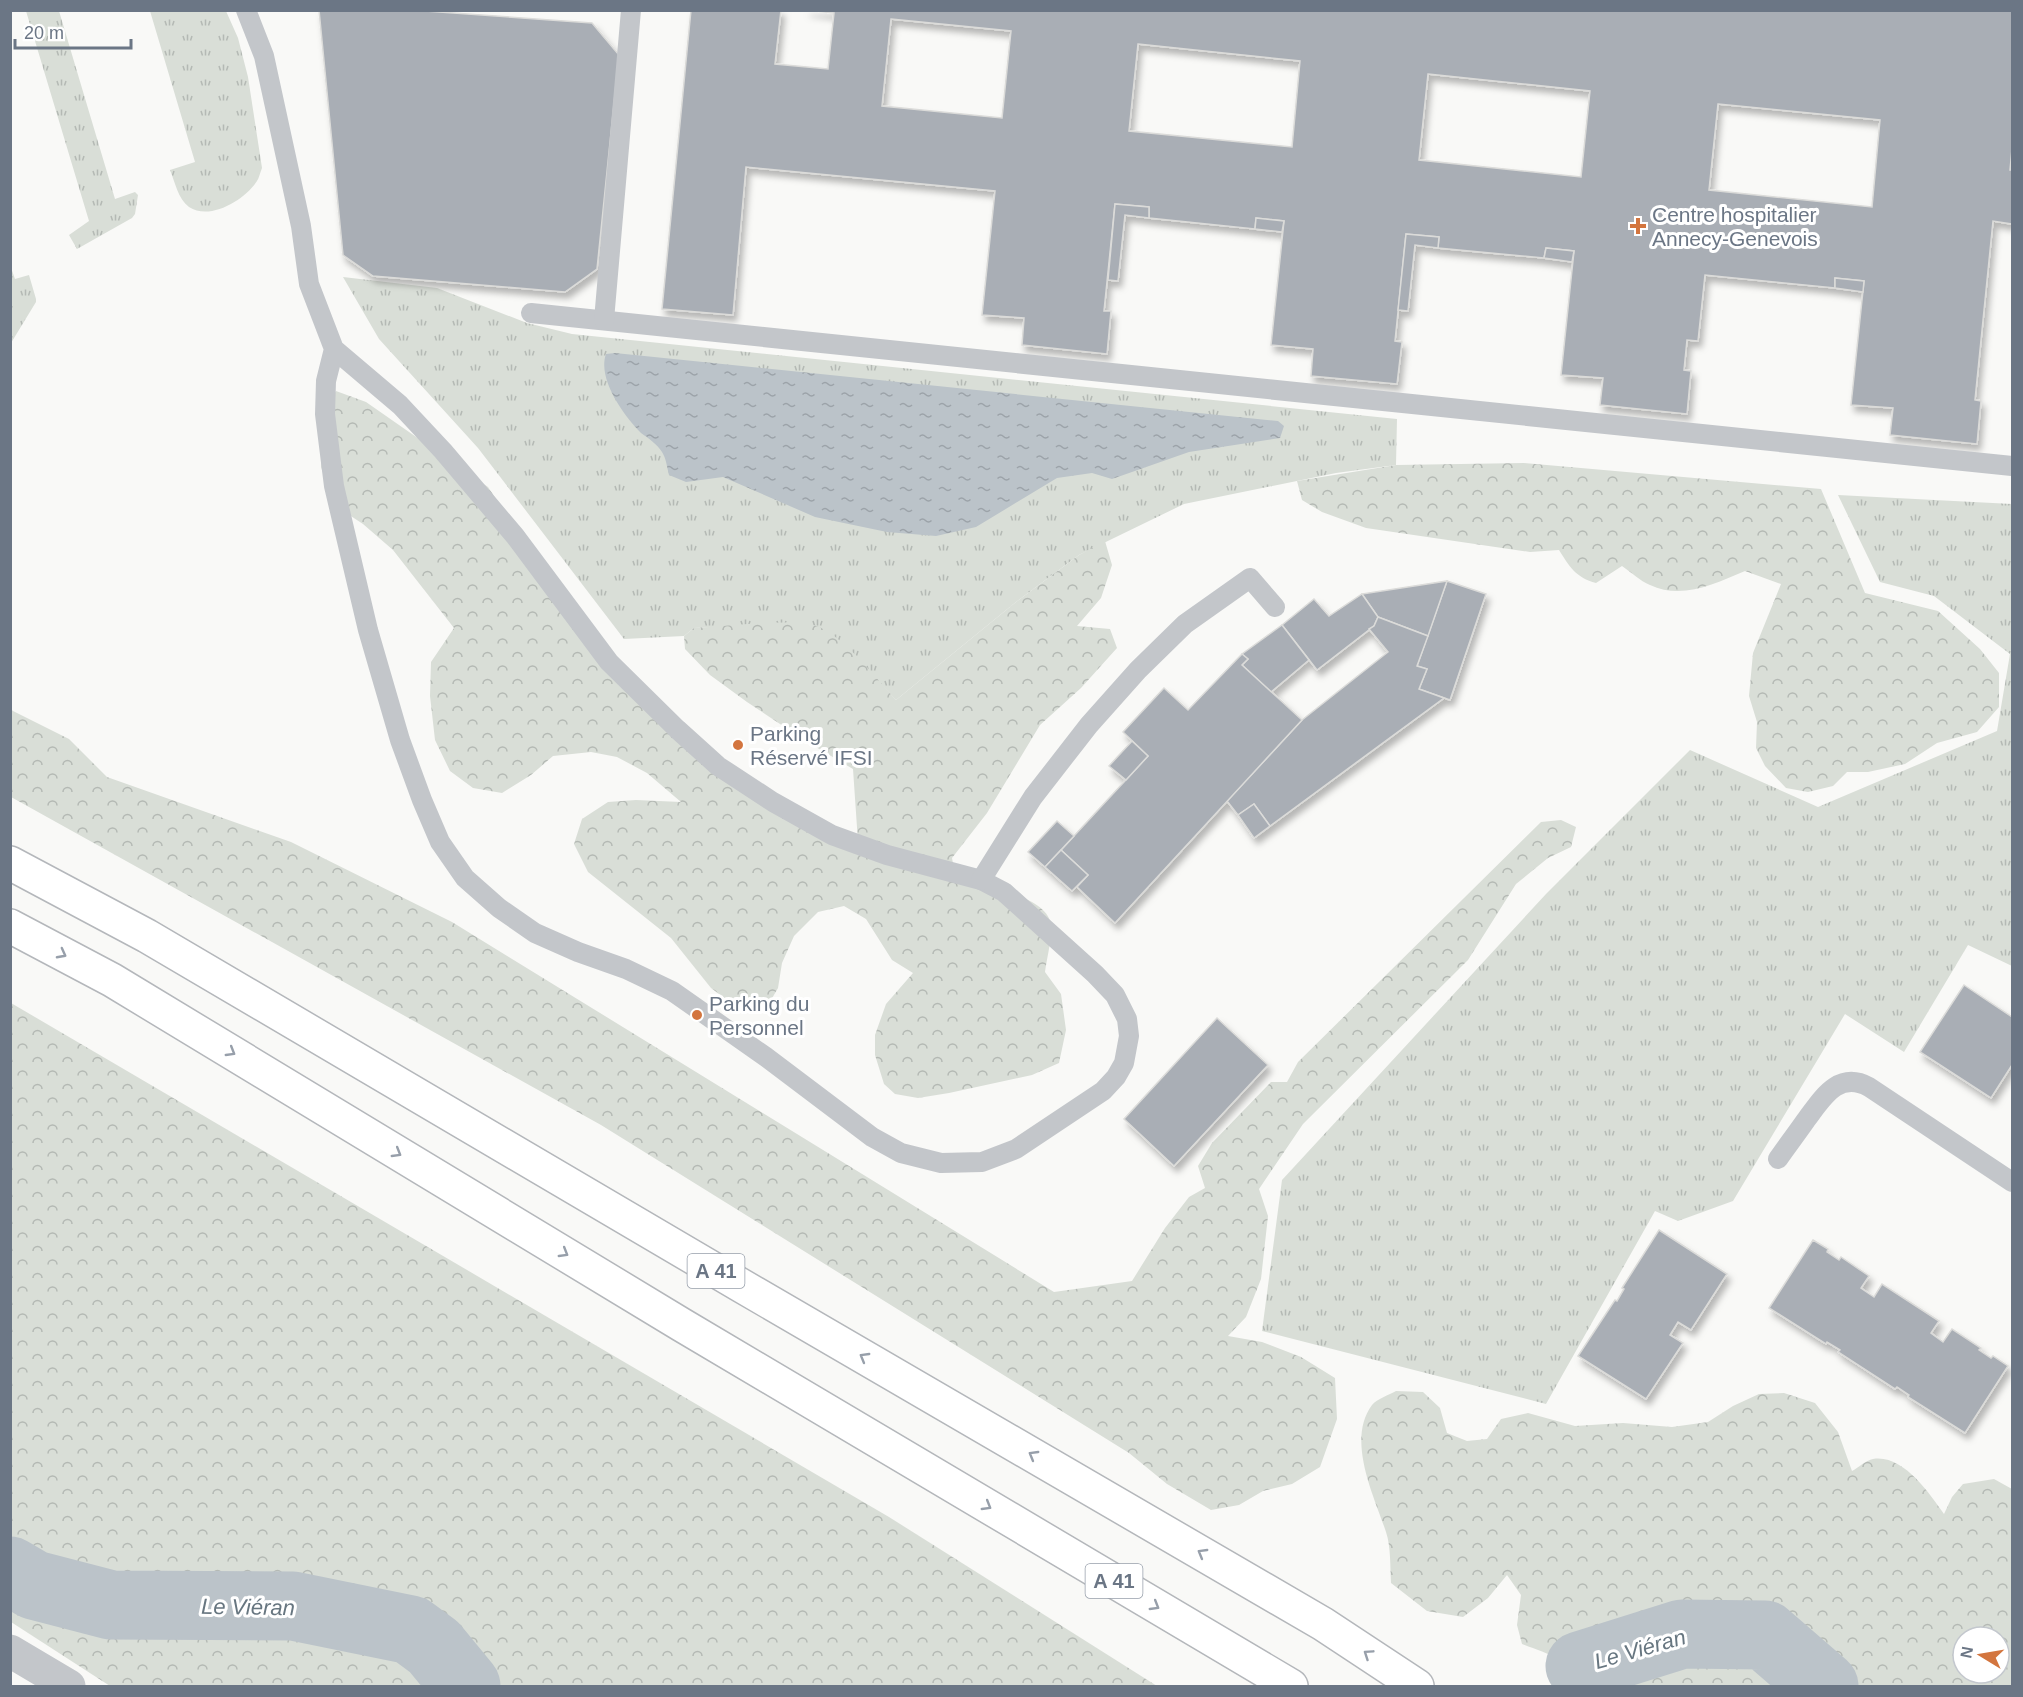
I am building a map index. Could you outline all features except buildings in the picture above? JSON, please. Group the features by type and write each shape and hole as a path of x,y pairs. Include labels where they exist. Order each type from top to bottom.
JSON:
{"highway":[{"name":"A 41","path":"10,862 147,936 742,1287 1323,1624 1417,1686"},
{"name":"A 41","path":"10,926 112,980 682,1325 1291,1686"}],"street":[{"path":"10,1651 69,1686"}],"lane":[{"path":"246,10 264,56 301,226 309,285 334,349 400,405 442,450 516,536 609,662 718,766 773,802 832,835 887,855 981,880 1004,892 1095,974 1115,995 1127,1018 1129,1036 1124,1063 1116,1077 1103,1091 1016,1149 982,1162 941,1163 901,1153 872,1137 766,1057 672,991 626,969 578,952 535,933 499,908 465,878 440,842 400,740 368,630 334,486 325,414 326,381 334,349"},
{"path":"604,320 631,10"},
{"path":"531,313 2013,466"},
{"path":"981,880 1033,797 1089,725 1138,670 1185,624 1250,578 1275,607"},
{"path":"1778,1159 1826,1094 1838,1085 1856,1082 1869,1088 2013,1182"}],"green space":[{"path":"26,11 59,11 115,199 135,192 138,195 135,214 132,218 77,249 69,235 89,221"},
{"path":"150,11 226,11 238,38 248,77 262,168 257,181 244,195 217,210 197,211 185,204 179,195 170,170 195,162"},
{"path":"10,265 15,279 29,275 36,299 11,343"},
{"path":"343,277 437,288 527,323 572,334 1397,419 1396,465 1336,473 1184,504 1079,555 1016,602 896,700 843,644 714,627 694,628 684,636 624,639 478,448 379,339"},
{"path":"336,391 366,402 488,487 581,624 736,786 858,842 853,769 804,740 710,675 685,649 684,636 694,628 758,623 793,623 819,627 829,632 849,649 896,700 1016,602 1079,555 1105,541 1112,565 1101,598 1077,626 1110,629 1117,648 1081,688 1040,725 987,813 952,858 956,879 1011,893 1038,906 1047,915 1051,931 1045,972 1061,994 1066,1030 1059,1063 1032,1075 949,1093 918,1098 895,1094 884,1084 875,1055 875,1035 886,1004 913,973 892,960 866,919 844,906 818,912 794,936 782,963 778,988 767,1007 739,1009 711,988 671,938 588,872 574,844 582,819 608,802 636,800 681,802 647,773 617,757 591,752 553,756 531,775 502,793 473,788 450,771 435,740 430,696 431,662 454,628 393,550 363,524 334,505 321,467 324,409"},
{"path":"1524,463 1821,489 1865,593 1938,611 1980,649 1999,673 1999,707 1977,732 1937,743 1905,764 1868,772 1847,772 1833,786 1808,792 1786,788 1765,766 1756,748 1757,722 1749,696 1753,653 1781,584 1745,571 1698,588 1674,591 1646,583 1622,566 1596,583 1578,575 1559,550 1530,552 1366,528 1322,512 1302,500 1297,481 1396,465"},
{"path":"1838,495 2012,504 2012,966 1968,945 1904,1052 1845,1014 1733,1201 1678,1221 1655,1211 1546,1404 1262,1331 1282,1180 1546,894 1690,750 1818,807 1997,731 2010,654 1934,596 1880,582"},
{"path":"11,710 69,739 107,777 291,842 452,922 1054,1292 1132,1281 1165,1228 1189,1197 1205,1188 1198,1166 1212,1143 1271,1082 1287,1082 1298,1062 1541,822 1561,820 1576,827 1571,847 1548,858 1516,884 1468,960 1303,1124 1259,1189 1268,1216 1261,1279 1246,1317 1228,1336 1262,1342 1301,1357 1335,1378 1337,1419 1320,1467 1292,1484 1263,1491 1239,1505 1211,1510 1167,1484 1129,1453 601,1125 11,797"},
{"path":"11,1003 889,1517 1157,1686 110,1686 11,1622"},
{"path":"1396,1391 1423,1392 1440,1408 1447,1433 1467,1441 1487,1439 1501,1419 1528,1413 1575,1426 1623,1423 1672,1427 1708,1422 1733,1406 1759,1394 1784,1393 1815,1403 1838,1432 1852,1471 1873,1459 1884,1459 1895,1463 1923,1486 1944,1514 1952,1497 1963,1484 1994,1479 2012,1489 2012,1686 1587,1686 1576,1671 1559,1659 1522,1644 1517,1625 1521,1595 1507,1575 1488,1598 1463,1617 1427,1611 1391,1583 1388,1538 1369,1485 1362,1451 1365,1419 1372,1405"}],"water":[{"path":"615,353 1278,421 1284,426 1280,438 1189,452 1112,479 1092,473 1057,478 976,527 936,536 887,532 815,517 723,477 686,482 669,475 660,449 627,417 609,386 604,364 606,354"}],"waterway":[{"name":"Le Viéran","path":"10,1571 34,1585 111,1605 293,1606 411,1630 434,1647 466,1686"},
{"name":"Le Viéran","path":"1580,1666 1682,1634 1765,1635 1824,1686"}],"place":[{"name":"Centre hospitalier Annecy-Genevois","path":"1638,226"},
{"name":"Parking Réservé IFSI","path":"738,745"},
{"name":"Parking du Personnel","path":"697,1015"}]}
